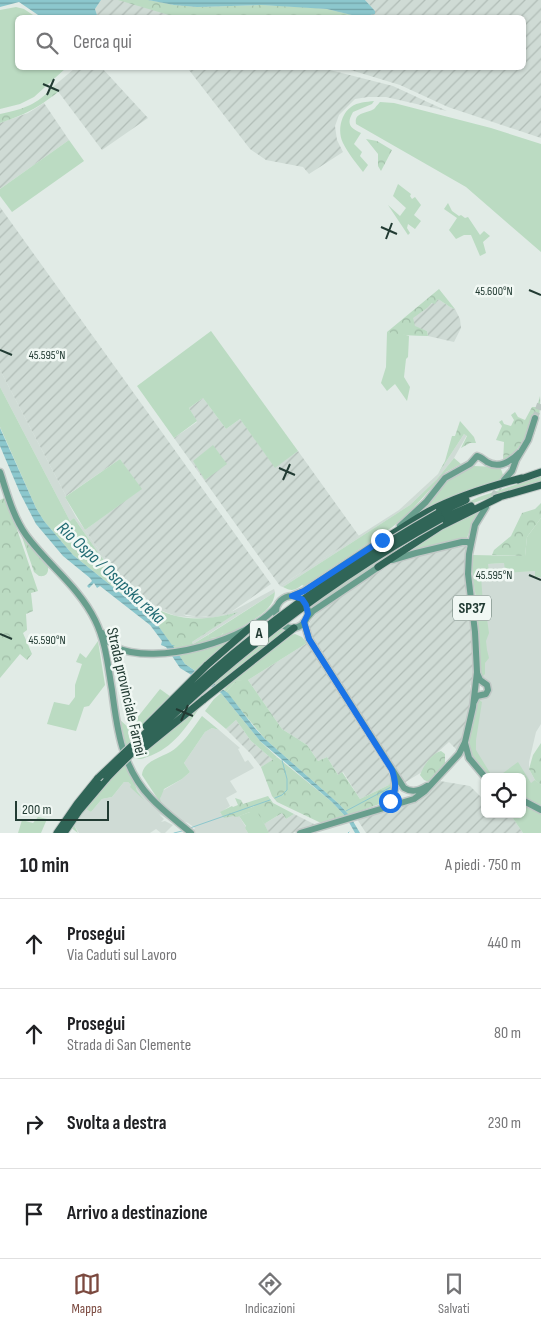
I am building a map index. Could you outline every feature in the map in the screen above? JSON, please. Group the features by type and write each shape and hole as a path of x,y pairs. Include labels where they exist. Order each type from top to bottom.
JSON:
{"highway":[{"name":"A","path":"60,831 77,804 98,778 209,675 259,633 324,585 475,496 541,472"},
{"path":"382,540 449,502 468,494 522,478"},
{"name":"A","path":"60,831 107,778 145,740 214,677 298,611 440,516 541,485"},
{"path":"378,567 441,526 500,497"},
{"path":"98,778 138,734 206,666 254,624"},
{"path":"107,778 294,628"}],"main road":[{"path":"100,631 117,648 135,653 161,653 213,644 254,624 277,606 283,598 304,591 382,540 416,511 445,478 470,464 477,456 504,470 528,440 535,418"},
{"name":"Strada provinciale Farnei","path":"0,472 13,509 26,534 80,596 91,612 100,631 106,653 121,748 129,767 147,794 191,833"},
{"name":"SP37","path":"300,833 414,799 425,792 438,778 458,754 465,742 478,688 476,632 468,574 470,544 475,524 486,507"},
{"path":"294,628 378,567 416,553 462,542 470,544"},
{"path":"292,596 302,599 306,605 308,614 305,620 309,639"},
{"path":"277,606 275,613 278,621 287,628 301,631 309,639 392,770 410,795 404,802 395,799 395,782 392,770"},
{"path":"106,653 112,648 117,648"},
{"path":"465,742 469,758 482,773"},
{"path":"458,754 469,758"},
{"name":"SP37","path":"378,810 390,801 399,788 415,791 422,789 438,778"},
{"path":"526,802 541,810"}],"shaded area":[{"path":"101,0 148,0 174,5 375,11 365,0 541,0 541,138 448,107 400,85 351,70 526,70 526,15 97,15 95,9"},
{"path":"73,70 104,70 148,118 102,150 54,86"},
{"path":"189,70 330,70 393,86 447,111 386,97 355,99 339,115 335,126 337,140 343,152 309,174 303,167 266,160 250,149"},
{"path":"44,103 69,140 0,189 0,123 28,113"},
{"path":"0,207 271,584 231,612 215,616 198,617 173,612 153,604 133,589 99,550 85,530 141,489 120,459 66,496 0,370"},
{"path":"438,299 455,309 460,319 461,328 454,342 428,336 427,331 415,327 412,318"},
{"path":"0,370 76,517 99,550 186,616 206,617 233,611 274,589 275,592 193,644 192,642 236,613 206,619 176,616 152,607 120,580 74,518 70,521 0,387"},
{"path":"203,398 226,429 240,419 275,467 298,451 359,536 280,586 174,438 197,422 189,408"},
{"path":"464,434 467,435 454,458 437,479 410,505 283,587 280,586 399,510 438,474"},
{"path":"467,544 465,571 475,646 474,681 470,686 472,694 461,745 458,751 449,742 427,762 422,772 404,783 313,639 310,631 310,622 320,610 381,568 412,555"},
{"path":"504,563 506,572 535,571 536,577 541,577 541,724 536,732 529,769 535,780 541,785 541,806 526,783 526,773 486,773 468,738 478,699 488,695 490,685 485,678 480,676 479,637 471,577 488,564"},
{"path":"307,643 392,778 393,783 360,799 343,772 338,775 327,757 318,761 307,745 282,729 248,680"},
{"path":"236,720 251,741 273,760 261,767 226,729"},
{"path":"212,728 219,730 240,748 238,749 245,762 248,760 254,768 230,781 237,792 226,798 230,806 220,813 227,816 239,816 248,833 194,833 195,828 180,820 163,807 160,802 162,791 190,772 184,763 205,732"},
{"path":"134,780 178,825 159,814 164,819 161,822 165,821 173,825 165,833 161,833 156,829 150,833 79,833 74,825 86,808 91,812 102,799 112,797 124,782 128,782 143,798 137,791"},
{"path":"440,781 470,786 481,797 481,818 513,818 523,833 366,833 357,819 418,802"},
{"path":"282,813 286,819 294,814 316,825 293,833 269,833 264,824"}],"green space":[{"path":"118,0 148,0 197,7 261,5 305,7 327,9 352,15 169,15"},
{"path":"16,7 24,9 33,15 15,15 15,70 64,70 34,97 20,104 0,109 0,10"},
{"path":"54,86 58,92 37,107 0,123 0,114 30,105"},
{"path":"374,101 372,104 353,112 350,120 350,125 361,133 354,144 362,152 360,156 368,165 363,172 343,143 340,128 342,118 351,107 359,103"},
{"path":"380,102 394,103 491,128 541,144 541,252 466,187 356,124 359,115 374,109"},
{"path":"366,139 377,141 392,150 381,171 378,166 378,154"},
{"path":"69,140 84,161 12,212 0,196 0,189"},
{"path":"398,184 411,194 412,199 415,197 421,205 414,215 421,221 415,229 408,224 407,228 410,233 408,235 388,205 400,216 406,208 393,196"},
{"path":"448,203 452,211 459,216 468,217 480,235 484,231 490,236 483,242 486,253 480,256 471,235 464,235 456,239 449,230 457,218 444,209"},
{"path":"439,289 455,309 438,299 435,304 432,303 413,318 415,326 427,331 428,336 387,332"},
{"path":"211,331 298,451 275,468 240,419 226,429 203,398 189,408 197,421 174,438 137,386"},
{"path":"387,332 409,336 408,357 406,359 404,377 410,387 407,401 395,384 387,391 381,383 386,367"},
{"path":"0,387 70,521 74,518 120,580 171,628 184,647 183,650 258,625 272,616 284,631 217,685 185,664 154,620 73,555 44,521 36,508 0,427"},
{"path":"540,396 538,424 530,444 526,451 538,419 533,417 522,442 515,452 503,462 504,442 496,440 502,426 499,422 502,420 504,424 511,426 514,420 511,415 515,412 518,417 525,420 532,407 537,407"},
{"path":"460,421 474,437 476,443 470,443 461,448 467,436 464,434 438,474 445,461 452,436 455,436"},
{"path":"213,445 227,464 205,480 193,461"},
{"path":"454,458 461,464 446,472 406,516 391,528 304,586 302,585 291,590 283,587 410,505 437,479"},
{"path":"120,459 142,489 85,530 65,497"},
{"path":"474,466 497,467 501,469 503,475 500,481 413,517 448,481"},
{"path":"541,476 541,483 479,501 440,516 444,522 312,609 307,600 302,596 386,541 479,497"},
{"path":"6,497 38,591 31,593 33,611 26,614 27,630 23,633 32,654 27,660 20,654 0,678 0,500"},
{"path":"541,503 541,518 527,537 525,556 492,555 494,550 511,536 522,513 535,509"},
{"path":"482,508 474,520 467,538 402,554 460,518"},
{"path":"541,518 541,577 535,577 535,571 505,573 504,563 488,564 489,571 484,571 481,576 482,611 486,612 486,615 478,612 472,555 525,556 527,537"},
{"path":"20,531 48,566 48,571 45,575 39,576 34,572"},
{"path":"275,592 270,606 258,617 231,633 223,633 220,637 210,638 208,635"},
{"path":"143,601 166,613 189,618 212,617 238,612 192,642 193,644 208,635 210,638 220,637 225,631 231,633 209,642 184,647 160,616"},
{"path":"477,617 487,619 489,633 486,641 489,658 485,663 485,674 482,677 480,676 480,641"},
{"path":"295,634 302,637 307,643 248,680 236,681 226,692 224,690 287,636"},
{"path":"98,641 105,685 89,706 84,707 76,731 47,724 54,702 69,705 75,697 75,685 82,664 76,662 80,653 86,658"},
{"path":"248,680 282,729 307,745 318,761 327,757 338,775 342,772 360,799 393,783 393,793 385,802 349,815 265,739 226,692 236,681"},
{"path":"160,689 192,712 202,704 185,728 165,748 142,759 136,759 130,755 125,747 118,718 129,728"},
{"path":"221,693 260,741 277,757 273,760 251,741 236,720 226,729 205,711"},
{"path":"478,699 482,702 476,750 490,773 485,773 468,753 468,738"},
{"path":"202,716 219,730 212,728 205,732 184,763 190,772 164,789 160,799 163,807 142,775 143,770 146,765 177,747"},
{"path":"541,743 541,785 535,780 529,769 533,755"},
{"path":"441,751 445,754 445,765 429,782 424,780 420,775 428,760"},
{"path":"119,753 134,780 137,791 144,800 130,787 131,785 128,782 124,782 112,797 102,799 91,812 86,809 74,825 78,833 62,821 91,783"},
{"path":"277,757 332,802 346,817 321,823 277,802 272,796 261,767"},
{"path":"518,762 525,773 503,773"},
{"path":"526,775 531,783 535,780 541,785 541,806 526,799"},
{"path":"268,796 273,803 294,814 286,819 282,813 264,824 254,806 250,808 250,812 237,817 224,818 220,812 238,805 235,798 241,800 243,804"},
{"path":"526,804 541,813 541,833 523,833 513,818 526,818"},
{"path":"255,806 269,833 248,833 245,828 246,826 239,816 250,812 250,808"},
{"path":"38,817 47,819 41,833 18,833 22,820 33,823"}],"water":[{"path":"0,0 101,0 95,9 97,15 38,15 19,2 0,7"},
{"path":"148,0 365,0 375,11 375,14 352,15 327,9 261,5 197,7"},
{"path":"0,428 36,508 44,521 73,555 154,620 172,645 175,645 173,646 185,664 228,693 265,739 339,804 350,816 360,833 355,833 346,817 332,802 260,741 221,693 180,668 166,647 161,645 162,641 150,625 100,586 97,588 94,583 89,588 87,586 92,581 90,578 63,556 36,524 20,493 0,446"}],"waterway":[{"path":"275,798 287,790 287,779 282,760"},
{"path":"346,811 391,787"},
{"path":"190,828 270,800"},
{"path":"174,833 182,831"}],"tunnel":[{"path":"535,418 541,401"},
{"path":"488,504 503,481"}],"route":[{"path":"382,540 304,591 292,596 302,599 306,605 308,614 304,622 309,639 392,770 396,786 390,801"}],"water label":[{"name":"Rio Ospo / Osapska reka","path":"111,573"}]}
